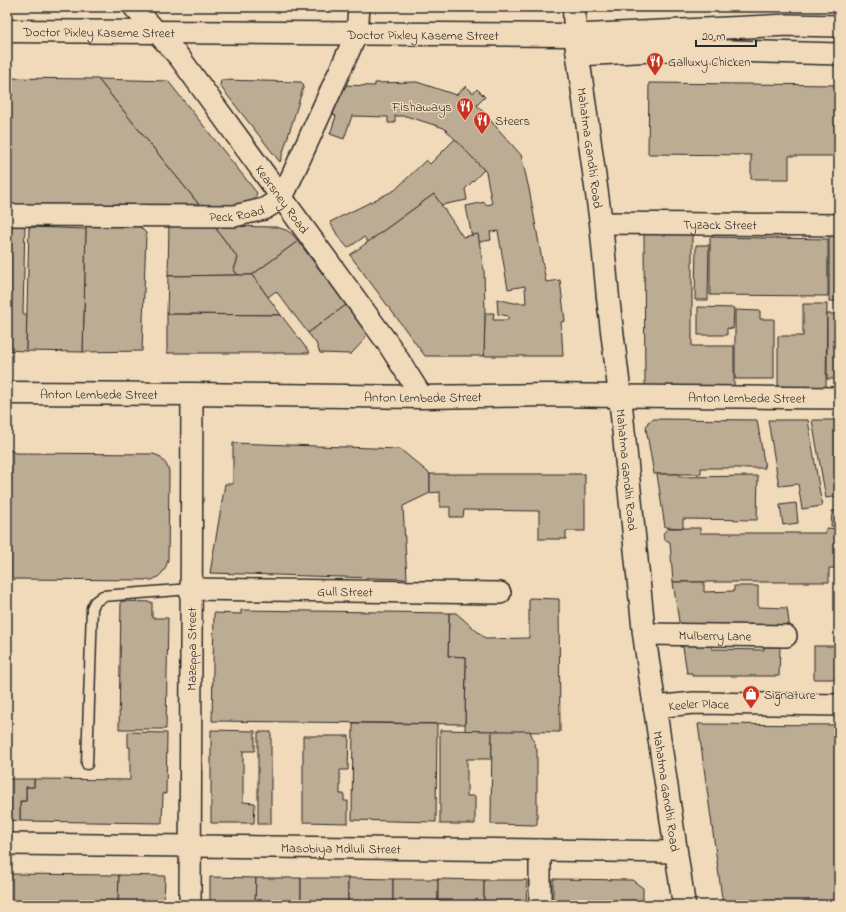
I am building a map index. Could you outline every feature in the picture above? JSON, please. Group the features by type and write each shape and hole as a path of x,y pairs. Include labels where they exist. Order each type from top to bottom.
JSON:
{"main road":[{"name":"Mahatma Gandhi Road","path":"574,7 576,45 601,223 644,634 684,905"},
{"name":"Doctor Pixley Kaseme Street","path":"7,32 503,35 576,45"},
{"name":"Anton Lembede Street","path":"7,393 422,397 548,395 620,396"}],"street":[{"name":"Kearsney Road","path":"134,7 180,58 389,345 422,397"},
{"path":"282,198 357,33 359,7"},
{"name":"Doctor Pixley Kaseme Street","path":"576,45 789,25 839,26"},
{"name":"Doctor Pixley Kaseme Street","path":"576,45 839,54"},
{"name":"Peck Road","path":"7,215 234,216 264,209 282,198"},
{"name":"Tyzack Street","path":"601,223 839,225"},
{"name":"Mazeppa Street","path":"190,905 190,590 192,394"},
{"name":"Anton Lembede Street","path":"620,396 839,398"},
{"name":"Gull Street","path":"190,590 500,593"},
{"name":"Mulberry Lane","path":"644,634 786,636"},
{"name":"Keeler Place","path":"654,707 694,703 839,705"},
{"name":"Masobiya Mdluli Street","path":"7,844 676,852"},
{"path":"540,850 540,905"}],"lane":[{"path":"87,764 92,608 95,602 103,596 190,590"}],"building":[{"path":"7,78 98,79 201,207 7,205"},
{"path":"98,79 168,81 257,193 251,207 201,207"},
{"path":"221,80 301,82 304,85 280,162 220,86"},
{"path":"417,82 456,95 466,86 473,93 477,89 485,97 477,105 521,155 529,189 546,282 560,280 565,321 561,322 563,356 484,356 485,313 494,313 493,320 508,320 508,316 498,314 497,299 514,303 526,303 525,286 508,289 498,231 490,232 491,240 473,243 466,206 485,202 485,205 492,204 486,172 444,128 406,116 395,116 395,123 388,123 388,117 352,116 344,139 330,134 336,116 333,114 343,85 375,86 375,83"},
{"path":"649,83 839,85 839,156 789,156 789,179 751,179 751,155 648,154"},
{"path":"455,139 484,170 465,189 467,200 441,205 434,194 368,242 364,237 348,248 339,238 330,222 395,190 426,160 430,164"},
{"path":"434,194 463,237 478,234 484,271 484,356 425,356 350,255"},
{"path":"7,223 25,223 23,314 27,314 26,351 7,350"},
{"path":"86,224 137,224 146,233 142,351 83,352"},
{"path":"169,224 214,226 238,258 234,270 238,275 168,276"},
{"path":"214,226 276,227 286,230 298,241 252,275 238,275 234,270 238,258"},
{"path":"29,227 86,229 83,352 26,351"},
{"path":"644,234 692,234 692,346 734,346 734,387 645,388"},
{"path":"829,234 839,234 839,301 829,301"},
{"path":"710,237 828,239 828,296 710,295"},
{"path":"298,241 346,305 308,333 276,291 268,297 252,275"},
{"path":"696,245 709,245 708,300 695,300"},
{"path":"252,275 281,315 167,314 168,276"},
{"path":"803,304 827,304 826,391 778,390 778,336 803,336"},
{"path":"346,305 366,333 364,340 351,354 320,353 316,343 308,333"},
{"path":"698,307 734,308 733,329 727,328 727,335 698,335"},
{"path":"735,310 760,311 760,319 774,319 774,379 735,379"},
{"path":"167,314 281,315 310,353 167,353"},
{"path":"827,314 839,314 839,379 827,379"},
{"path":"654,419 757,420 765,468 701,468 701,474 654,474 646,428 648,422"},
{"path":"768,420 808,420 822,506 802,509 798,484 779,486"},
{"path":"812,420 839,420 839,496 826,498"},
{"path":"233,443 400,449 430,474 430,493 403,506 407,579 210,573 225,484 233,484"},
{"path":"7,448 15,453 153,454 159,456 166,464 169,472 168,560 162,573 152,580 7,579"},
{"path":"430,474 585,474 585,531 566,531 566,539 539,539 539,511 464,510 463,517 450,517 450,507 440,507 440,492 430,493"},
{"path":"657,474 679,474 679,477 758,476 757,520 683,519 683,528 665,527"},
{"path":"796,503 798,523 783,525 780,505"},
{"path":"832,511 839,511 839,526 831,526"},
{"path":"669,528 700,528 700,533 826,533 826,528 839,529 839,568 829,568 829,582 673,582 670,542 664,539 663,534"},
{"path":"673,582 704,582 704,592 734,591 734,586 758,586 758,607 787,608 790,630 680,628"},
{"path":"529,598 559,599 560,732 465,731 466,657 448,656 449,613 456,613 486,639 529,638"},
{"path":"121,601 152,602 152,618 168,618 166,729 119,729"},
{"path":"241,610 449,613 448,656 466,657 465,724 212,721 214,613 241,614"},
{"path":"680,635 712,636 712,649 764,650 764,647 780,647 779,676 692,676 692,673 687,673 683,647 680,647"},
{"path":"814,646 839,646 839,679 814,679"},
{"path":"353,723 437,724 436,822 352,820"},
{"path":"698,724 839,725 839,905 723,905"},
{"path":"211,730 255,731 255,751 243,751 243,802 255,803 254,823 211,823"},
{"path":"440,730 492,731 492,759 467,759 467,796 475,796 475,824 440,824"},
{"path":"492,731 530,731 537,750 537,825 491,824"},
{"path":"128,732 167,733 166,794 163,793 162,823 20,821 20,801 26,801 26,787 34,787 34,779 130,780 130,747 128,747"},
{"path":"258,732 271,732 271,824 258,824"},
{"path":"303,736 349,736 348,770 340,770 340,794 344,794 344,801 348,801 348,823 303,822"},
{"path":"7,779 34,779 34,787 26,787 26,801 20,801 20,821 7,820"},
{"path":"7,874 119,875 118,905 7,905"},
{"path":"119,875 165,876 164,905 118,905"},
{"path":"210,877 256,878 255,905 210,905"},
{"path":"256,878 301,878 301,905 255,905"},
{"path":"301,878 348,878 348,905 301,905"},
{"path":"348,878 393,879 393,905 348,905"},
{"path":"393,879 438,879 438,905 393,905"},
{"path":"438,879 484,880 484,905 438,905"},
{"path":"553,879 632,880 643,888 643,905 553,905"},
{"path":"484,880 527,880 526,905 484,905"}],"place":[{"name":"Galluxy Chicken","path":"655,76"},
{"name":"Fishaways","path":"465,121"},
{"name":"Steers","path":"482,135"},
{"name":"Signature","path":"751,709"}]}
